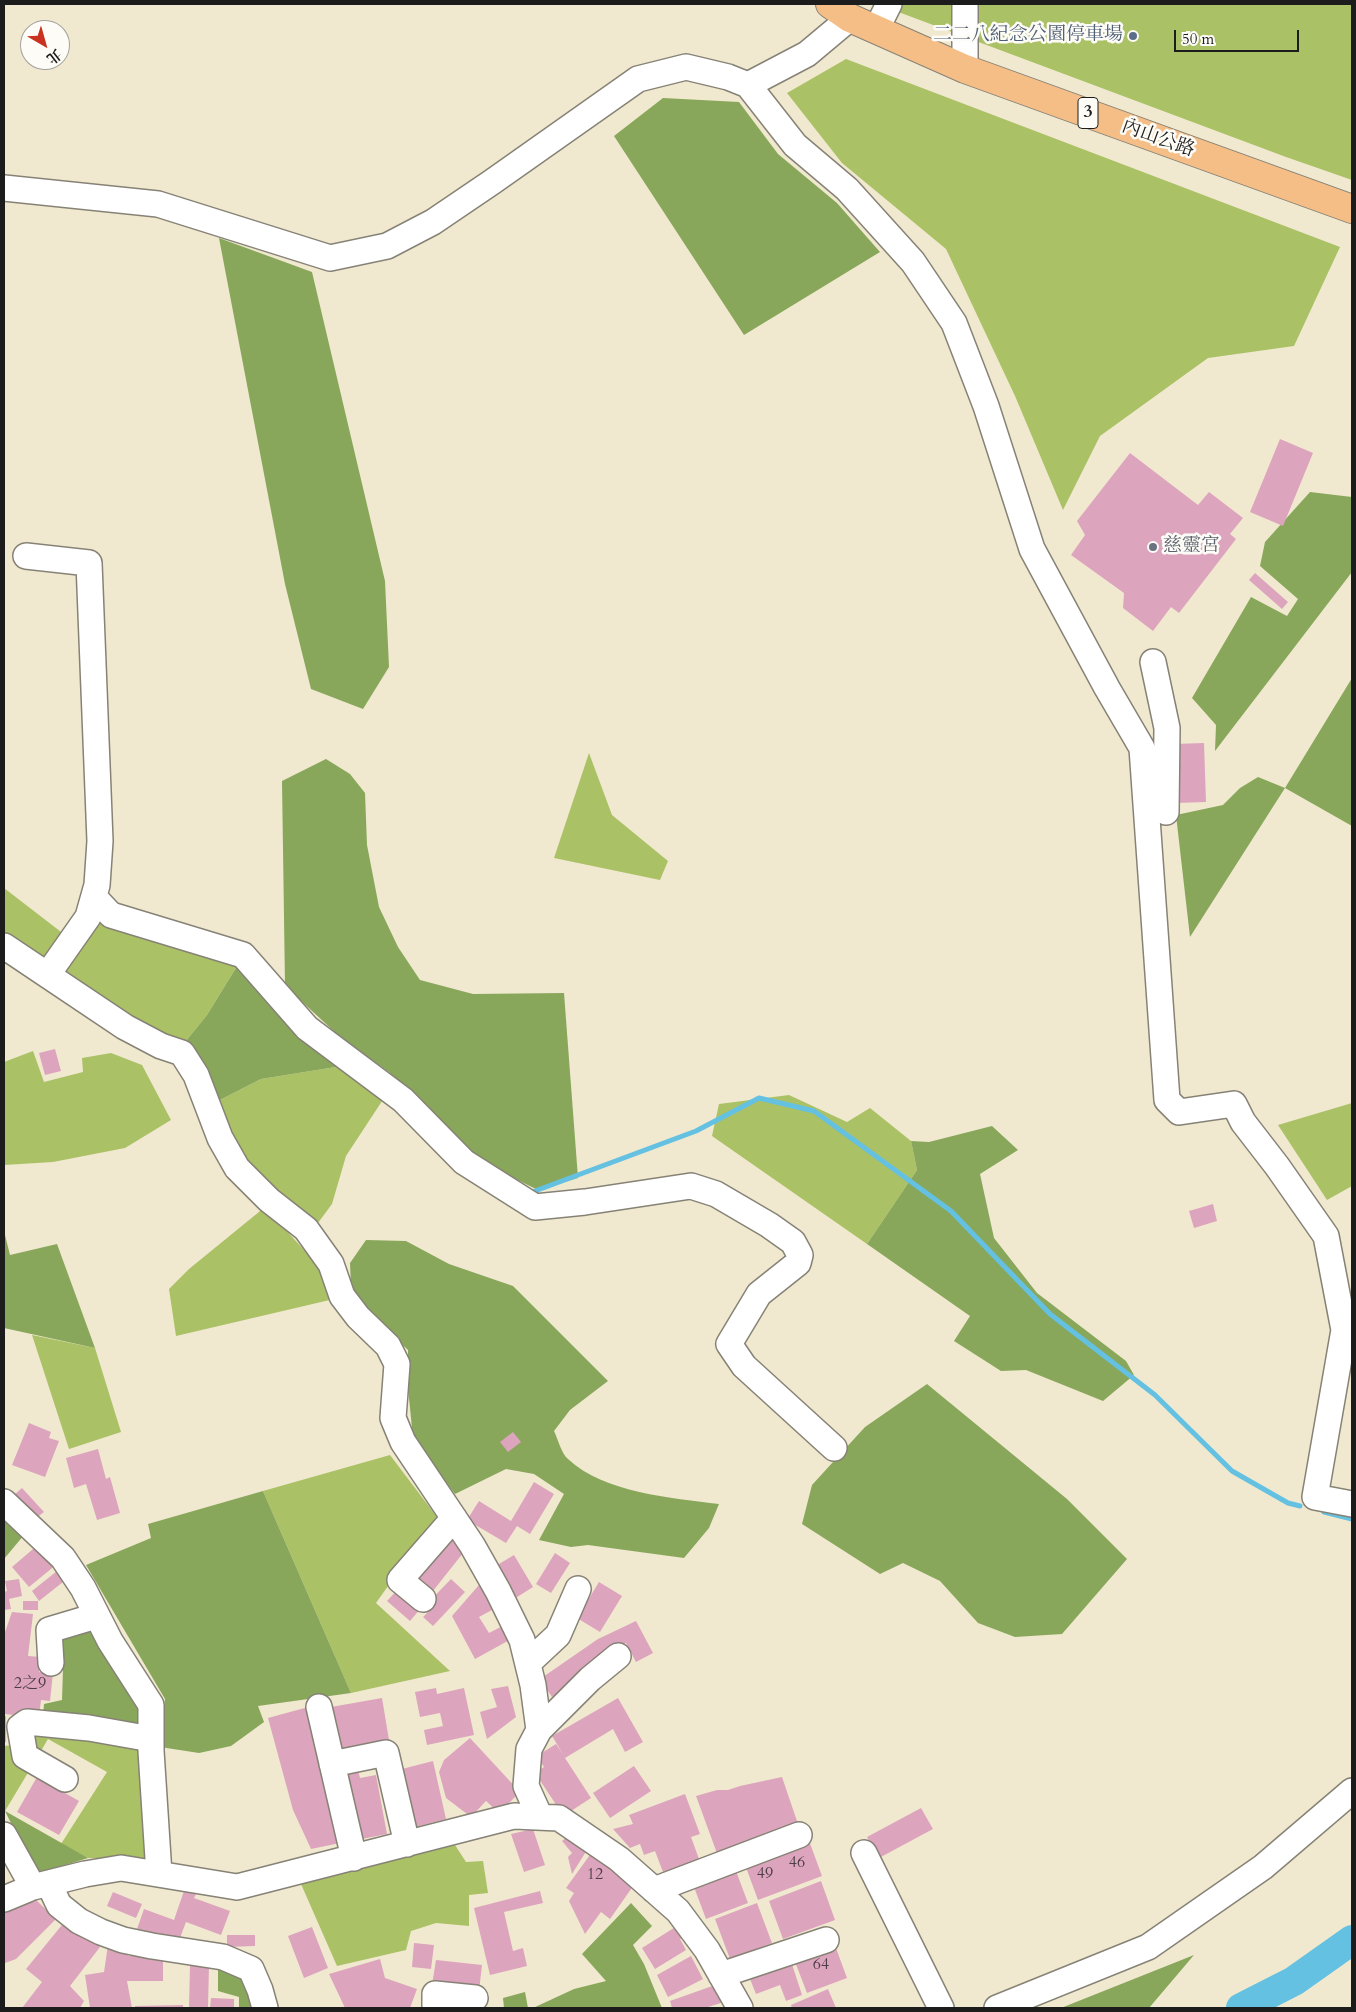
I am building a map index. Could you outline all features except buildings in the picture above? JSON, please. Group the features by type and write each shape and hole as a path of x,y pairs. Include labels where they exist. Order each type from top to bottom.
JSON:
{"main road":[{"name":"內山公路","path":"840,11 965,69 1352,209"}],"street":[{"path":"877,28 889,4"},
{"path":"965,4 965,69"},
{"path":"748,85 807,54 840,11"},
{"path":"4,188 158,204 330,258 386,246 433,222 638,79 686,67 728,76 748,85 795,145 847,189 913,262 954,323 986,406 1032,549 1107,688 1142,748 1167,1100 1179,1112 1234,1104 1243,1122 1277,1166 1326,1236 1344,1330 1315,1497 1352,1504"},
{"path":"26,556 89,563 100,841 95,898 88,917 48,974"},
{"path":"1153,662 1167,728 1166,812"},
{"path":"95,898 111,915 243,955 308,1028 403,1100 464,1162 534,1207 585,1202 691,1186 716,1194 769,1225 793,1242 800,1255 798,1263 759,1294 728,1344 744,1366 834,1448"},
{"path":"4,946 125,1027 161,1046 182,1053 196,1074 220,1138 237,1168 269,1200 306,1229 331,1264 342,1296 358,1318 388,1346 397,1364 393,1418 403,1442 472,1544 522,1640 533,1686 539,1730"},
{"path":"4,1502 63,1558 151,1705 151,1739 159,1874"},
{"path":"423,1599 400,1580 454,1518"},
{"path":"528,1664 558,1635 578,1589"},
{"path":"52,1663 49,1630 96,1616"},
{"path":"540,1817 526,1786 529,1749 539,1730 590,1679 618,1656"},
{"path":"319,1707 354,1858"},
{"path":"65,1779 26,1756 20,1727 27,1722 89,1728 151,1739"},
{"path":"332,1764 386,1753 407,1844"},
{"path":"997,2008 1148,1947 1263,1868 1352,1791"},
{"path":"4,1899 41,1885 85,1874 121,1868 236,1887 514,1816 559,1818 619,1859 678,1911 707,1950 740,2008"},
{"path":"654,1890 799,1835"},
{"path":"4,1836 41,1885 79,1921 123,1940 223,1958 251,1969 265,2008"},
{"path":"864,1853 941,2008"},
{"path":"722,1975 826,1940"},
{"path":"435,2008 435,1994 475,1998"}],"green space":[{"path":"888,4 1352,4 1352,180 885,7"},
{"path":"846,59 1340,247 1294,346 1208,358 1100,436 1063,510 1015,396 946,249 842,163 787,93"},
{"path":"663,98 739,102 778,154 837,203 880,252 744,335 614,136"},
{"path":"219,238 312,272 385,581 389,667 363,709 311,689 285,584"},
{"path":"1310,492 1352,497 1352,572 1215,751 1216,725 1192,698 1251,597 1287,616 1298,599 1260,566 1265,542"},
{"path":"1352,678 1352,826 1285,788"},
{"path":"589,753 612,815 668,861 660,880 554,858"},
{"path":"326,759 350,774 365,793 367,845 379,907 398,947 420,980 473,994 564,993 578,1178 538,1190 477,1160 436,1116 389,1072 338,1035 285,986 282,781"},
{"path":"1258,777 1285,788 1190,937 1176,815 1223,805 1240,788"},
{"path":"4,888 65,935 43,958 4,934"},
{"path":"98,918 239,963 207,1015 186,1041 148,1028 59,971"},
{"path":"239,963 342,1066 261,1079 218,1101 186,1041 207,1015"},
{"path":"33,1051 44,1082 83,1072 82,1058 111,1053 142,1065 171,1120 125,1148 53,1162 4,1165 4,1062"},
{"path":"342,1066 386,1095 346,1156 332,1204 315,1227 242,1154 218,1101 261,1079"},
{"path":"789,1095 847,1122 870,1108 911,1141 917,1170 867,1244 712,1136 719,1104"},
{"path":"1352,1103 1352,1186 1327,1200 1278,1125"},
{"path":"992,1126 1018,1150 980,1174 994,1238 1037,1293 1126,1361 1134,1375 1103,1401 1026,1370 1001,1371 954,1341 970,1316 867,1244 917,1170 911,1141 929,1142"},
{"path":"265,1207 313,1260 334,1299 176,1336 169,1289 189,1269"},
{"path":"4,1231 10,1255 57,1244 95,1348 4,1328"},
{"path":"366,1240 406,1241 449,1264 513,1286 608,1381 570,1410 554,1431 563,1453 583,1470 600,1480 619,1487 660,1496 719,1504 709,1528 684,1558 588,1545 571,1547 539,1540 564,1494 534,1474 506,1469 455,1494 413,1438 408,1388 408,1350 382,1326 351,1287 350,1263"},
{"path":"32,1335 95,1348 121,1432 69,1449"},
{"path":"927,1384 1067,1499 1127,1559 1062,1634 1015,1637 978,1623 940,1581 903,1563 880,1574 802,1524 812,1485 865,1427"},
{"path":"390,1455 437,1517 376,1603 450,1671 351,1693 263,1491"},
{"path":"263,1491 351,1693 258,1706 264,1722 231,1746 199,1753 160,1747 165,1699 86,1565 151,1538 148,1524"},
{"path":"4,1516 24,1535 4,1559"},
{"path":"92,1624 147,1705 144,1727 43,1717 44,1704 62,1700 61,1632"},
{"path":"30,1733 134,1744 142,1751 153,1860 88,1858 61,1844 107,1772 48,1739 38,1756"},
{"path":"12,1745 29,1771 5,1811 4,1746"},
{"path":"5,1811 88,1858 36,1874"},
{"path":"455,1845 466,1862 483,1861 488,1893 469,1895 469,1926 436,1923 411,1931 406,1950 337,1966 301,1884"},
{"path":"631,1903 652,1926 633,1945 644,1964 662,2008 533,2008 574,1989 606,1981 582,1954"},
{"path":"1194,1955 1149,2008 1061,2008"},
{"path":"218,1965 245,1975 255,2008 239,2008 239,1997 218,1991"},
{"path":"525,1992 528,2008 504,2008 503,1998"}],"waterway":[{"path":"535,1191 696,1131 759,1098 814,1111 951,1211 1050,1314 1155,1395 1232,1471 1288,1503 1300,1506"},
{"path":"1324,1512 1352,1519"},
{"path":"1241,2008 1294,1981 1352,1940"}],"place":[{"name":"二二八紀念公園停車場","path":"1133,36"},
{"name":"慈靈宮","path":"1153,547"}]}
